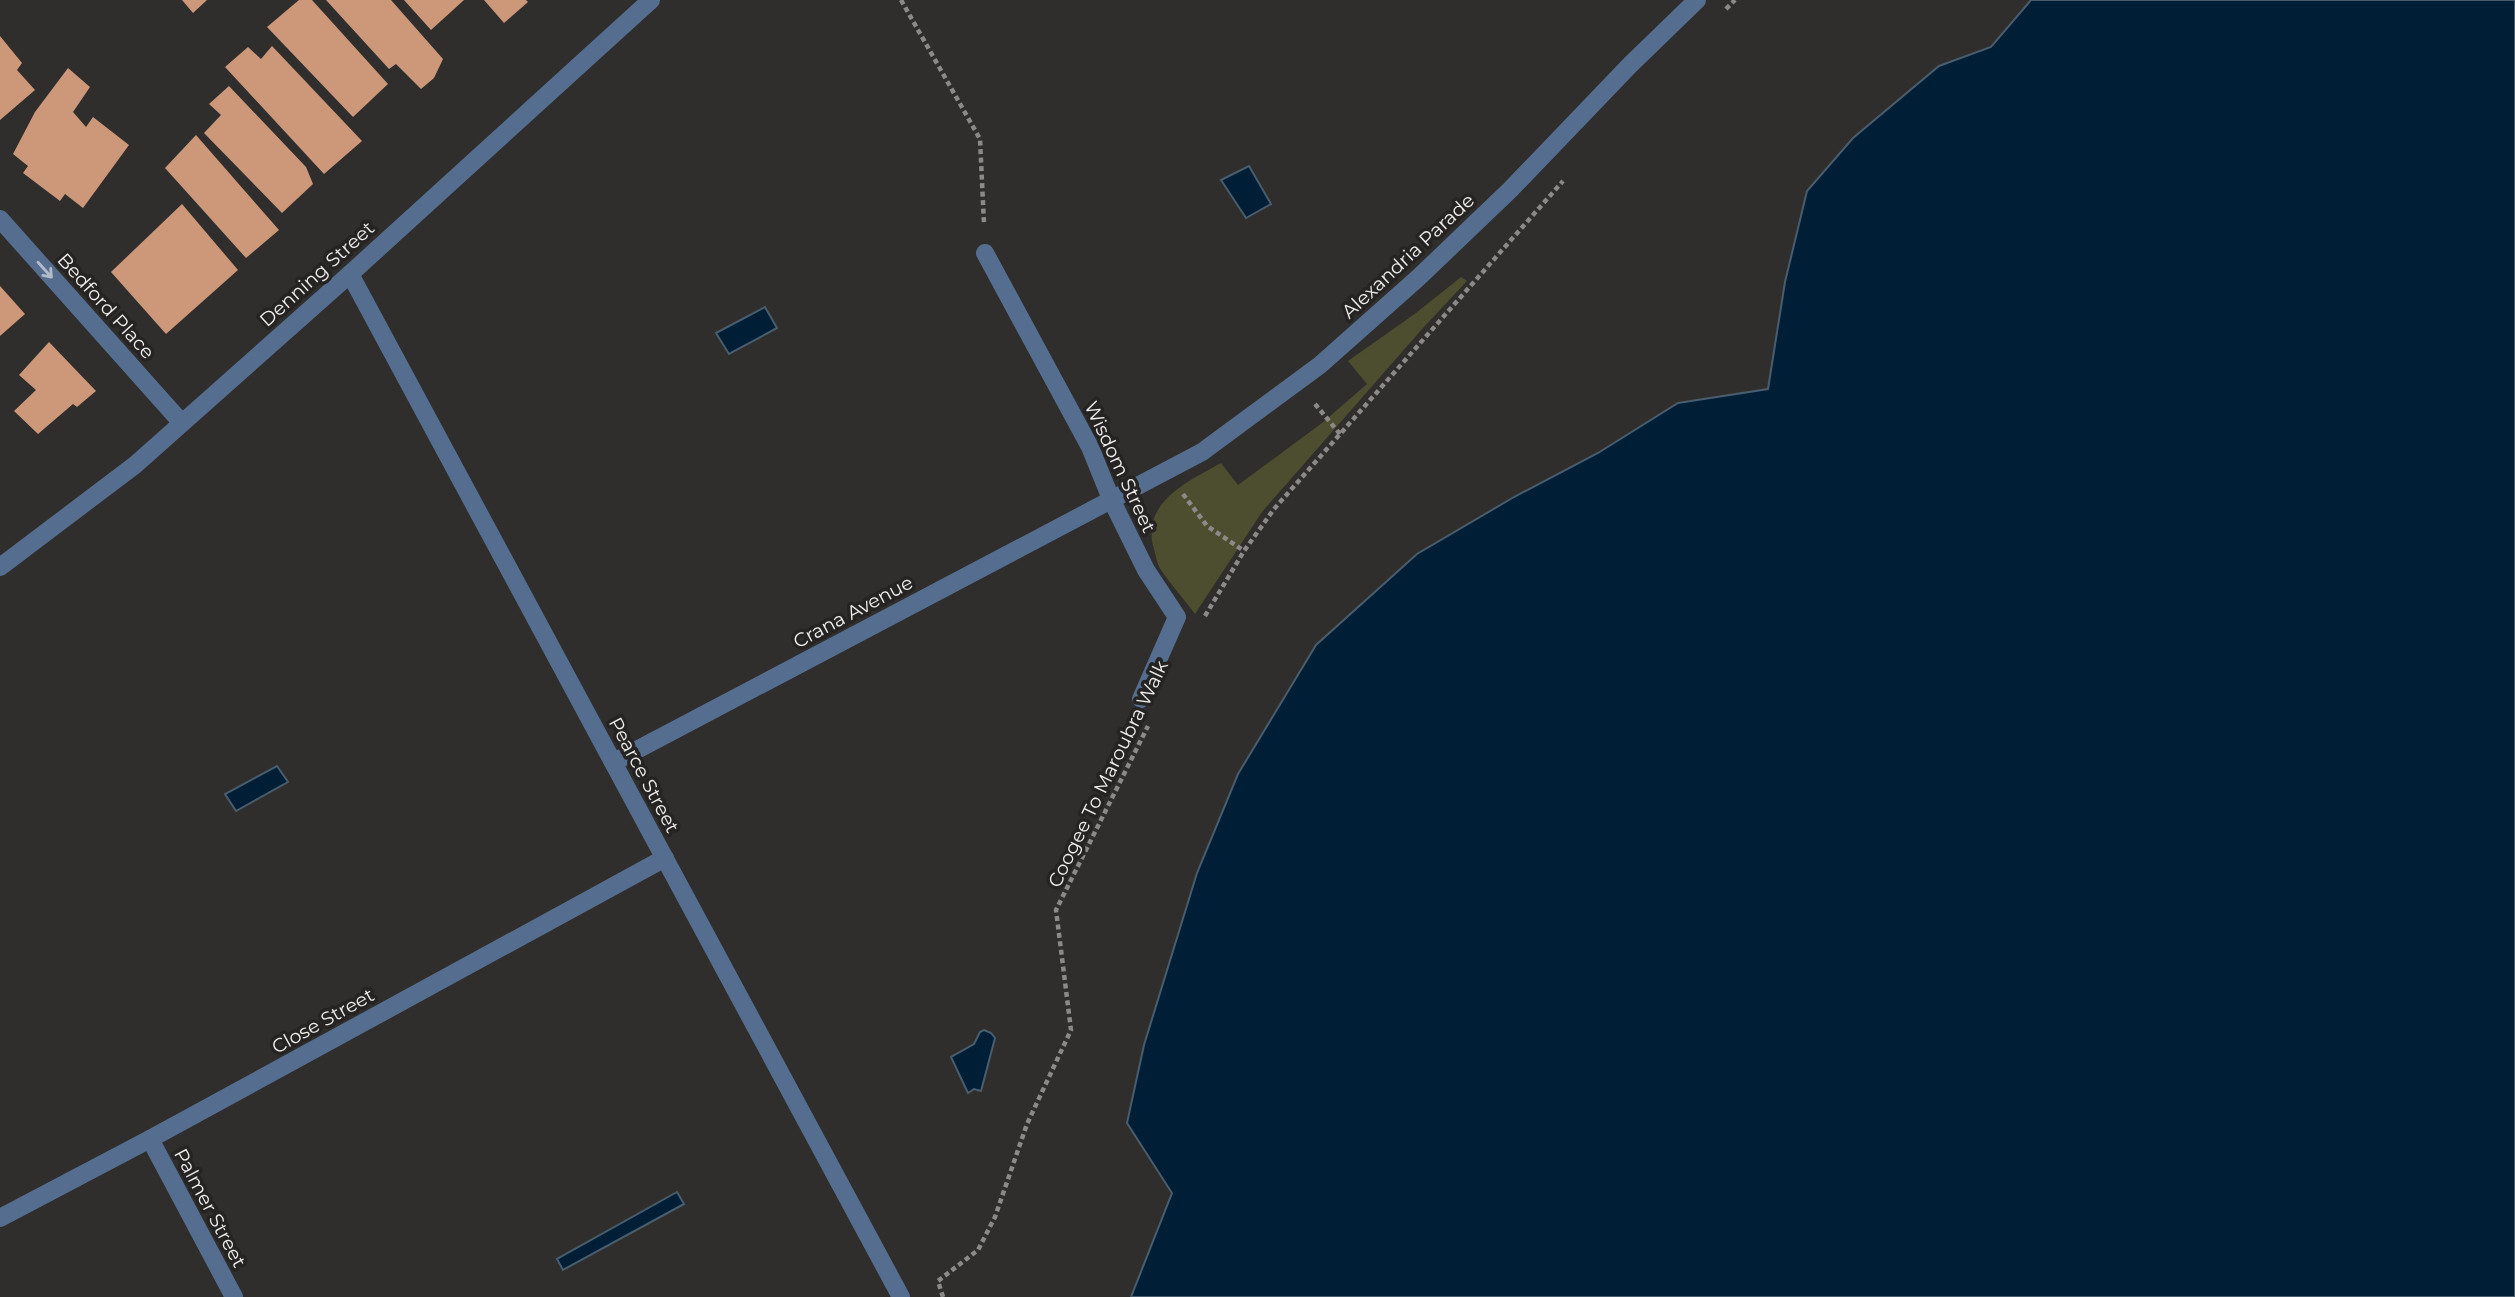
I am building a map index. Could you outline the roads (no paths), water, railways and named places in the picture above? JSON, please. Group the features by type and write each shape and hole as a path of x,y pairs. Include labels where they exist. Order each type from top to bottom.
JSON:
{"street":[{"name":"Denning Street","path":"0,567 135,465 350,274 650,0"},
{"name":"Alexandria Parade","path":"1111,499 1202,452 1320,365 1492,208 1697,0"},
{"name":"Bedford Place","path":"0,219 181,422"},
{"name":"Wisdom Street","path":"985,253 1090,447 1111,499 1146,569 1177,617 1141,699"},
{"name":"Pearce Street","path":"350,274 901,1297"},
{"name":"Crana Avenue","path":"614,762 1111,499"},
{"name":"Close Street","path":"0,1218 665,858"},
{"name":"Palmer Street","path":"150,1139 234,1297"}],"water":[{"path":"2031,0 2515,0 2515,1297 1131,1297 1172,1193 1127,1123 1144,1045 1197,873 1238,774 1316,645 1417,554 1514,497 1598,453 1678,403 1768,389 1785,282 1807,191 1853,138 1939,66 1991,47"},
{"path":"1249,166 1271,204 1246,218 1221,180"},
{"path":"765,307 777,328 729,354 716,333"},
{"path":"277,766 288,782 236,811 225,794"},
{"path":"984,1030 995,1038 981,1091 974,1089 968,1093 951,1057 974,1044"},
{"path":"677,1192 684,1204 563,1270 557,1259"}]}
